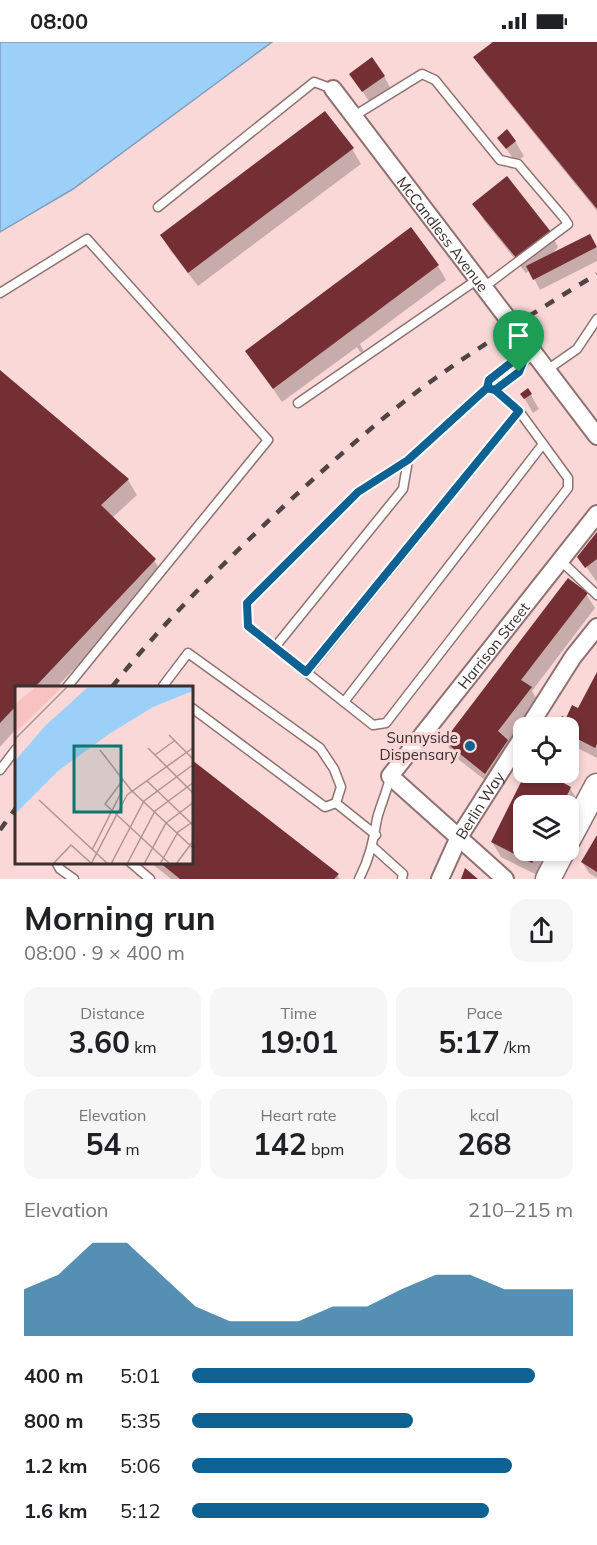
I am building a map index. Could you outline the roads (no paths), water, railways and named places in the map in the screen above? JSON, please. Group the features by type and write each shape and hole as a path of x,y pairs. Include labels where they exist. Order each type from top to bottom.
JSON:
{"main road":[{"path":"579,820 597,786"},
{"path":"548,879 557,861"}],"street":[{"name":"McCandless Avenue","path":"333,89 481,283 529,358 547,370 597,436"},
{"name":"Harrison Street","path":"390,776 597,514"},
{"path":"535,717 573,657 597,627"},
{"name":"Berlin Way","path":"440,879 459,837 513,752"},
{"path":"390,776 505,879"}],"lane":[{"path":"298,402 481,283 500,276 568,224 518,164 500,160 435,80 422,74 354,116"},
{"path":"158,207 314,82 333,89"},
{"path":"0,293 87,239 268,440 68,686"},
{"path":"547,370 577,349 597,319"},
{"path":"491,389 408,460 358,492 247,603 248,626 373,725 386,723 568,488 568,478 519,411 491,389 489,380 512,362 529,358"},
{"path":"306,672 519,411"},
{"path":"344,702 543,444"},
{"path":"275,647 404,489 408,460"},
{"path":"560,560 597,595"},
{"path":"163,686 188,653 320,748 334,769 341,787 336,803"},
{"path":"194,709 325,807 336,803"},
{"path":"0,770 15,751"},
{"path":"359,879 373,847 378,817 390,776"},
{"path":"336,803 376,835"},
{"path":"373,847 403,874 402,879"},
{"path":"57,864 60,869 74,879"},
{"path":"132,864 150,879"}],"water":[{"path":"0,42 272,42 73,189 0,232"}],"railway":[{"path":"113,686 152,639 217,571 284,506 362,436 444,372 597,274"},
{"path":"0,830 15,809"}],"place":[{"name":"Sunnyside Dispensary","path":"470,746"}]}
